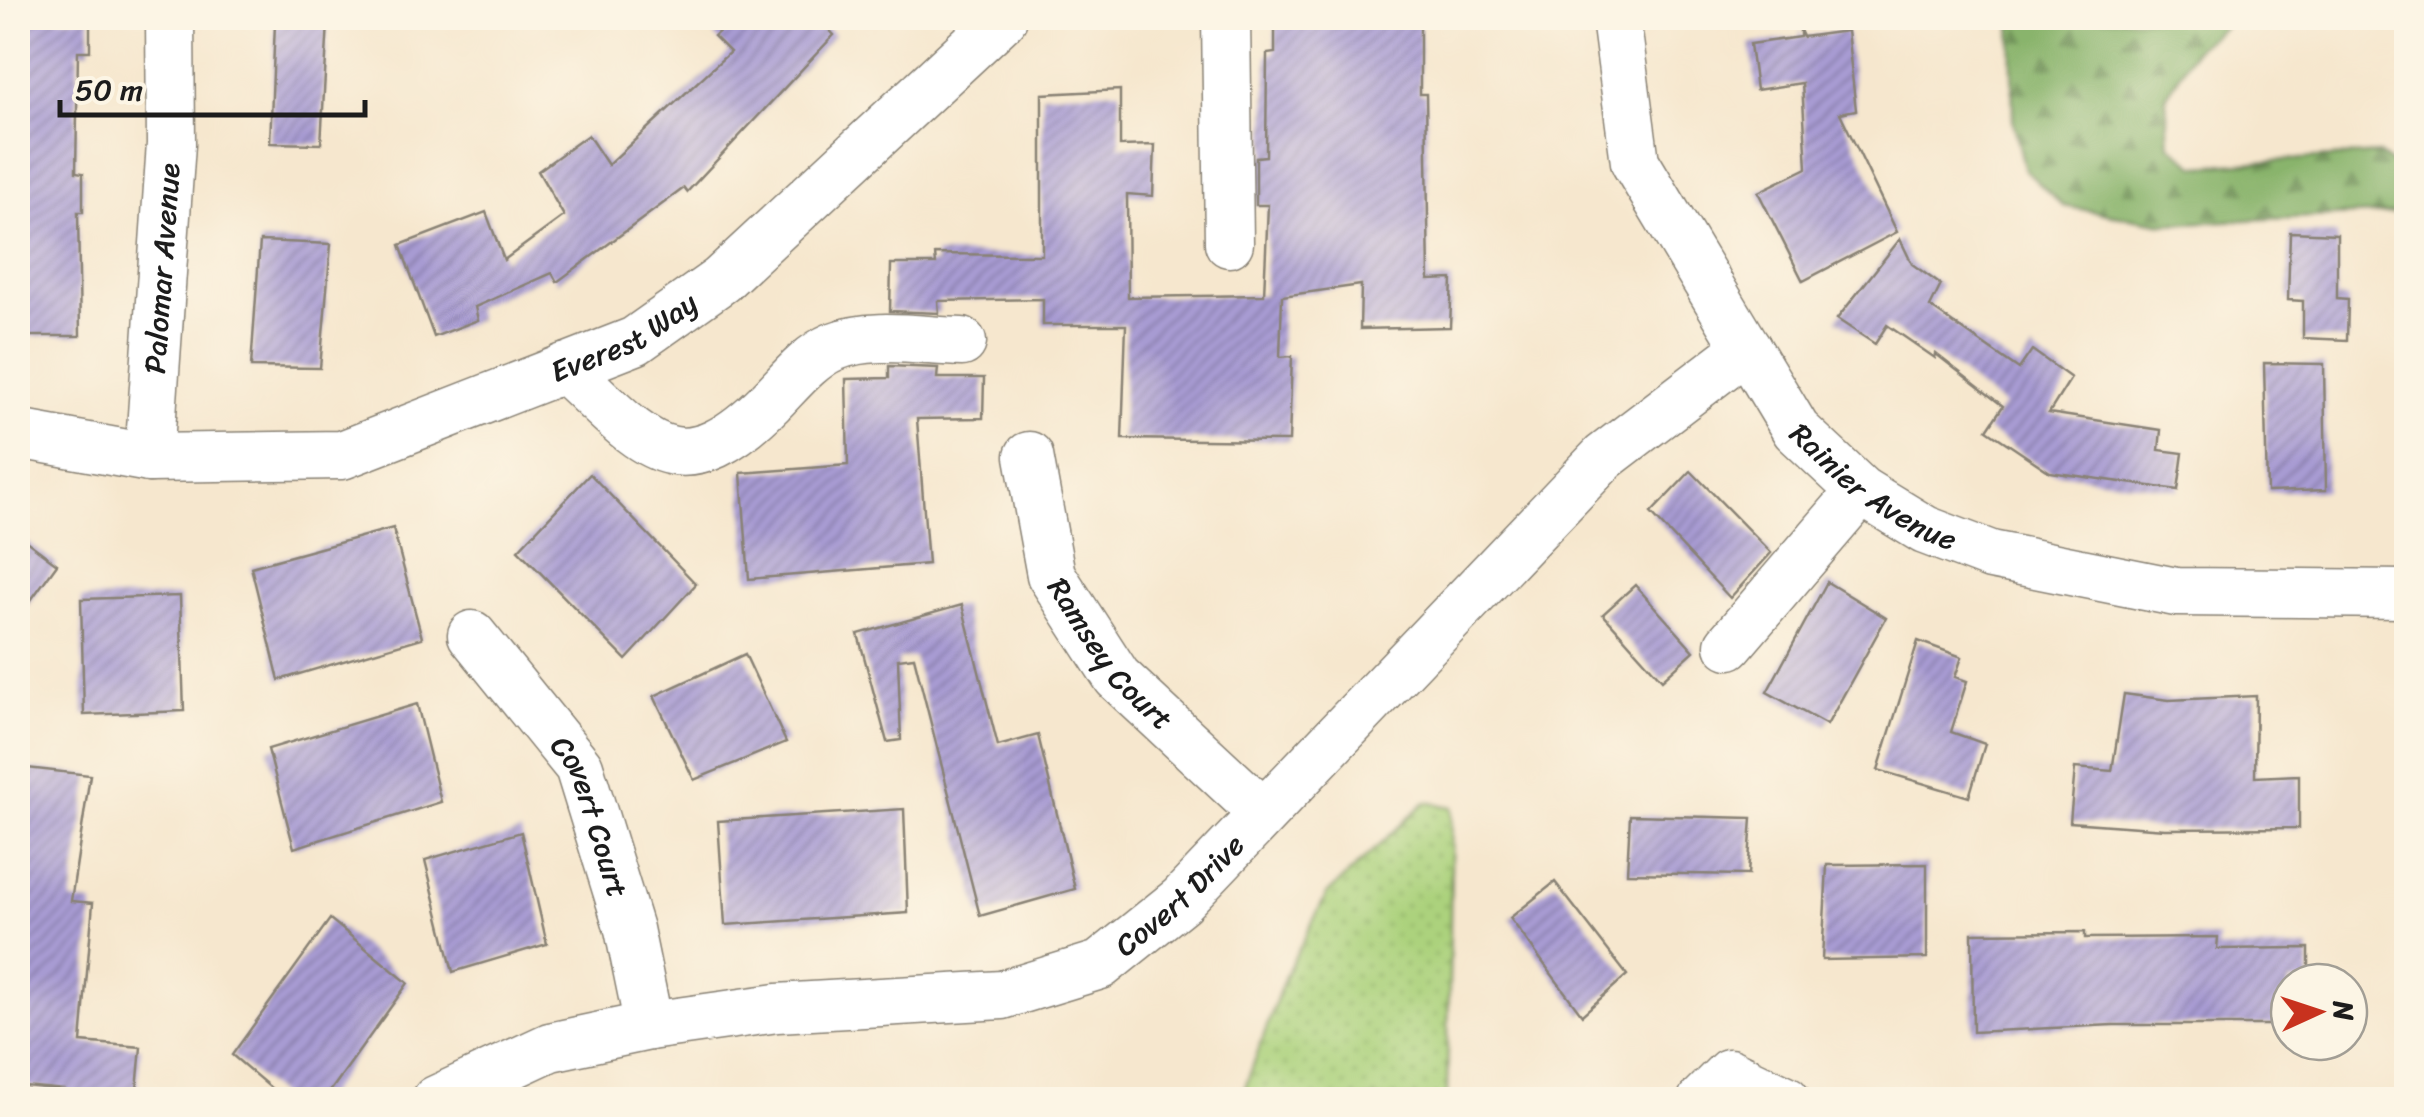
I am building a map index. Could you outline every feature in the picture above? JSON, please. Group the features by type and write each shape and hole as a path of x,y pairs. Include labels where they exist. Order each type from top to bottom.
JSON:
{"street":[{"name":"Palomar Avenue","path":"149,458 171,144 170,18"},
{"name":"Everest Way","path":"18,434 149,458 342,455 635,340 721,280 1003,18"},
{"path":"1226,18 1229,243"},
{"name":"Rainier Avenue","path":"1616,18 1635,162 1796,430 1861,491 1925,530 1990,555 2176,592 2406,594"},
{"path":"564,368 650,447 679,453 714,445 746,426 830,348 865,338 962,342"},
{"name":"Covert Drive","path":"436,1100 550,1047 649,1026 777,1008 1002,995 1100,965 1181,900 1261,811 1604,456 1747,348"},
{"name":"Ramsey Court","path":"1030,456 1051,575 1117,677 1261,811"},
{"path":"1729,644 1861,491"},
{"name":"Covert Court","path":"472,635 579,766 629,929 649,1026"}],"green space":[{"path":"2011,18 2236,18 2194,50 2166,97 2169,144 2196,166 2379,154 2404,173 2396,213 2164,224 2063,206 2025,170 2013,120"},
{"path":"1425,802 1452,807 1447,1099 1241,1099 1285,976 1327,894"}],"building":[{"path":"28,18 90,18 90,51 78,51 76,172 83,173 83,212 78,212 80,336 18,336 18,140 19,116 26,116"},
{"path":"734,18 818,18 834,35 687,192 684,188 557,282 552,273 475,307 478,320 434,337 400,245 486,212 504,260 564,216 538,171 588,135 608,165 730,52 714,36"},
{"path":"1275,18 1420,18 1420,94 1426,94 1429,280 1452,279 1450,327 1360,329 1361,285 1282,296 1280,357 1292,356 1289,441 1122,439 1126,325 1043,325 1043,299 938,301 939,313 890,311 891,264 936,264 935,254 1042,255 1042,94 1120,90 1120,146 1155,145 1153,196 1127,194 1128,297 1264,295 1268,205 1256,205 1256,157 1266,156 1267,54 1275,53"},
{"path":"328,22 321,144 270,143 275,23"},
{"path":"1800,30 1803,37 1847,31 1856,110 1840,113 1897,232 1803,281 1758,192 1807,168 1802,83 1756,90 1750,44 1800,37"},
{"path":"2290,232 2337,234 2337,298 2348,299 2347,340 2303,338 2303,301 2288,300"},
{"path":"1900,239 1912,264 1941,285 1930,307 2019,369 2032,350 2071,378 2049,413 2161,430 2159,450 2183,453 2178,490 2050,472 1987,430 2003,406 1936,354 1935,358 1887,325 1875,344 1837,319"},
{"path":"260,241 331,244 320,368 251,367"},
{"path":"2264,363 2324,364 2326,490 2267,492"},
{"path":"889,366 938,368 937,378 984,378 983,418 917,419 928,564 749,579 741,473 848,465 846,379 889,378"},
{"path":"1691,471 1771,553 1730,598 1651,513"},
{"path":"590,474 696,584 626,660 518,550"},
{"path":"393,528 422,638 279,680 251,567"},
{"path":"18,535 57,564 18,618"},
{"path":"1827,582 1886,618 1827,725 1767,692"},
{"path":"1635,585 1694,651 1662,680 1603,614"},
{"path":"180,596 184,711 84,715 81,599"},
{"path":"962,605 998,746 1038,735 1075,889 980,916 914,657 898,659 901,740 887,742 858,634"},
{"path":"1918,641 1962,657 1955,677 1967,681 1951,732 1985,744 1969,797 1878,770"},
{"path":"745,654 786,742 694,780 654,696"},
{"path":"2124,694 2169,700 2256,696 2255,777 2299,775 2299,828 2165,829 2070,822 2075,768 2112,771"},
{"path":"417,704 441,802 294,848 268,749"},
{"path":"18,767 90,775 71,901 93,903 81,1042 141,1047 136,1100 64,1100 64,1090 24,1086 29,1013 18,1012 18,912 25,810 18,809"},
{"path":"904,809 908,913 725,925 718,821"},
{"path":"1630,815 1752,818 1748,875 1627,873"},
{"path":"521,832 547,944 453,972 425,860"},
{"path":"1927,864 1927,958 1822,960 1827,865"},
{"path":"1555,882 1627,975 1582,1015 1510,918"},
{"path":"330,919 408,983 324,1100 285,1100 232,1055"},
{"path":"2085,932 2085,938 2218,937 2217,949 2309,948 2309,962 2269,962 2269,1025 2113,1025 1973,1032 1972,933"}]}
